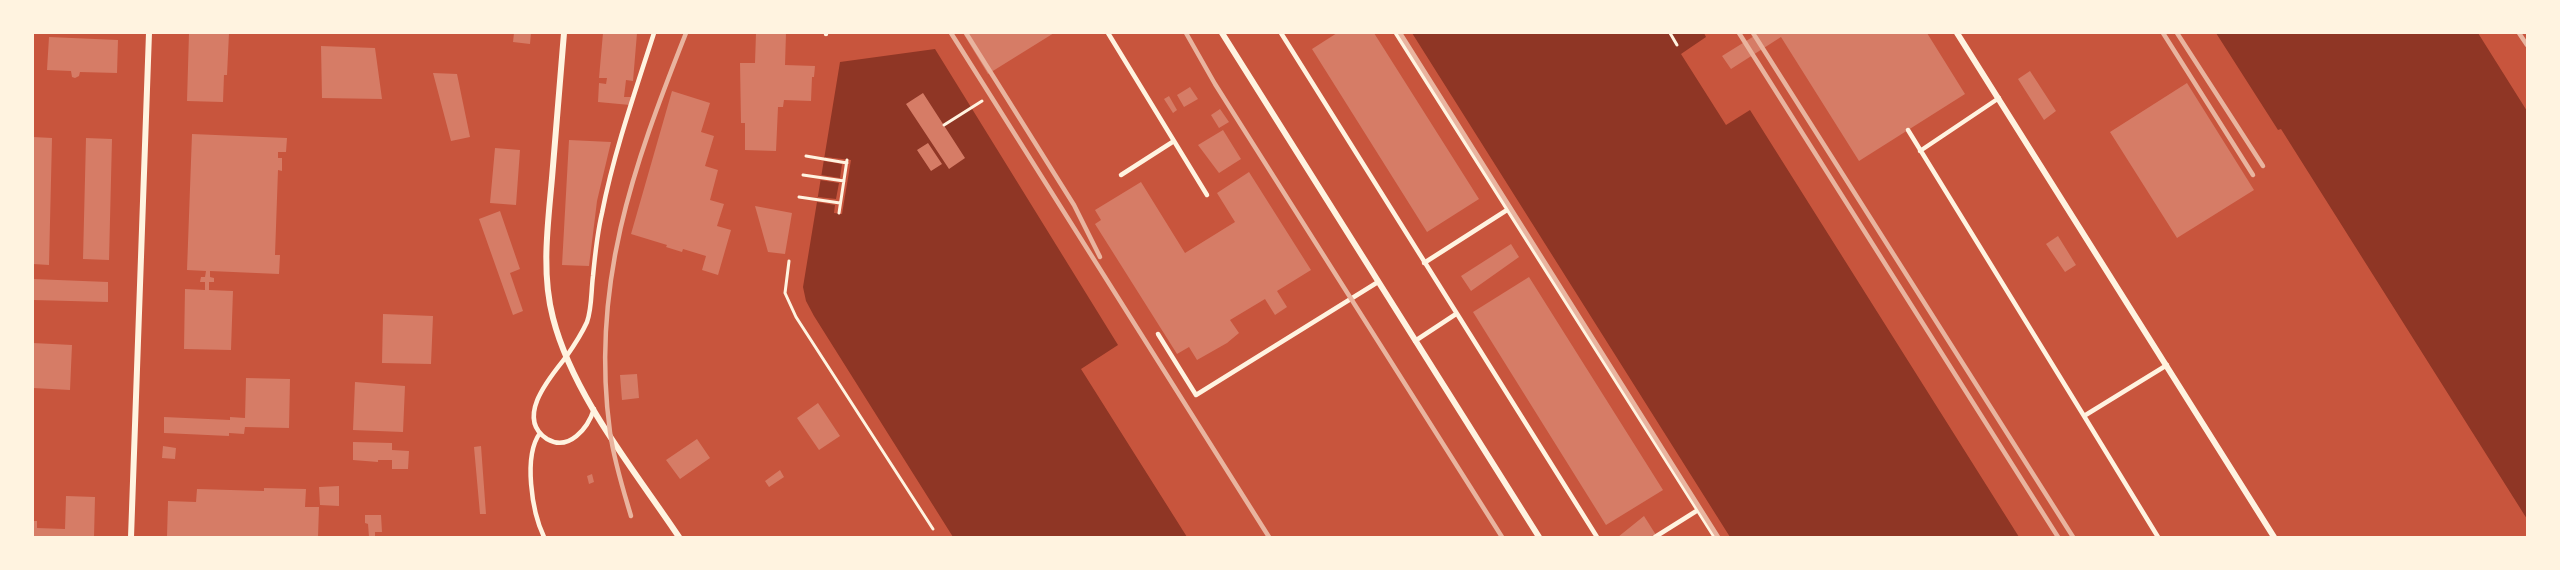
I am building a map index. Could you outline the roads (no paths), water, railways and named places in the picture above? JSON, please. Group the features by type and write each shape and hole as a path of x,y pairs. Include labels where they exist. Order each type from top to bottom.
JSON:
{"street":[{"path":"131,537 149,33"},
{"path":"564,33 546,247 550,303 567,356 594,408 679,537"},
{"path":"1222,33 1539,537"},
{"path":"1957,33 2274,537"}],"lane":[{"path":"594,408 586,427 570,441 551,441 540,433 534,419 538,398 546,381 567,356 587,321 601,214 618,149 654,33"},
{"path":"1108,33 1207,195"},
{"path":"1281,33 1597,537"},
{"path":"1396,33 1715,537"},
{"path":"1920,151 1999,99"},
{"path":"1908,130 2158,537"},
{"path":"1121,175 1174,141"},
{"path":"1424,263 1507,210"},
{"path":"1158,334 1196,395 1378,282"},
{"path":"1415,340 1456,314"},
{"path":"2084,416 2167,365"},
{"path":"540,433 534,440 531,466 538,526 544,537"},
{"path":"1655,537 1698,510"}],"railway":[{"path":"631,516 612,443 605,378 606,327 611,277 633,180 686,33"},
{"path":"951,33 1269,537"},
{"path":"966,33 1074,205 1100,257"},
{"path":"1186,33 1215,84 1502,537"},
{"path":"1400,33 1718,537"},
{"path":"1739,33 2058,537"},
{"path":"1753,33 2073,537"},
{"path":"2163,33 2253,175"},
{"path":"2177,33 2263,166"},
{"path":"2519,33 2527,45"}]}
